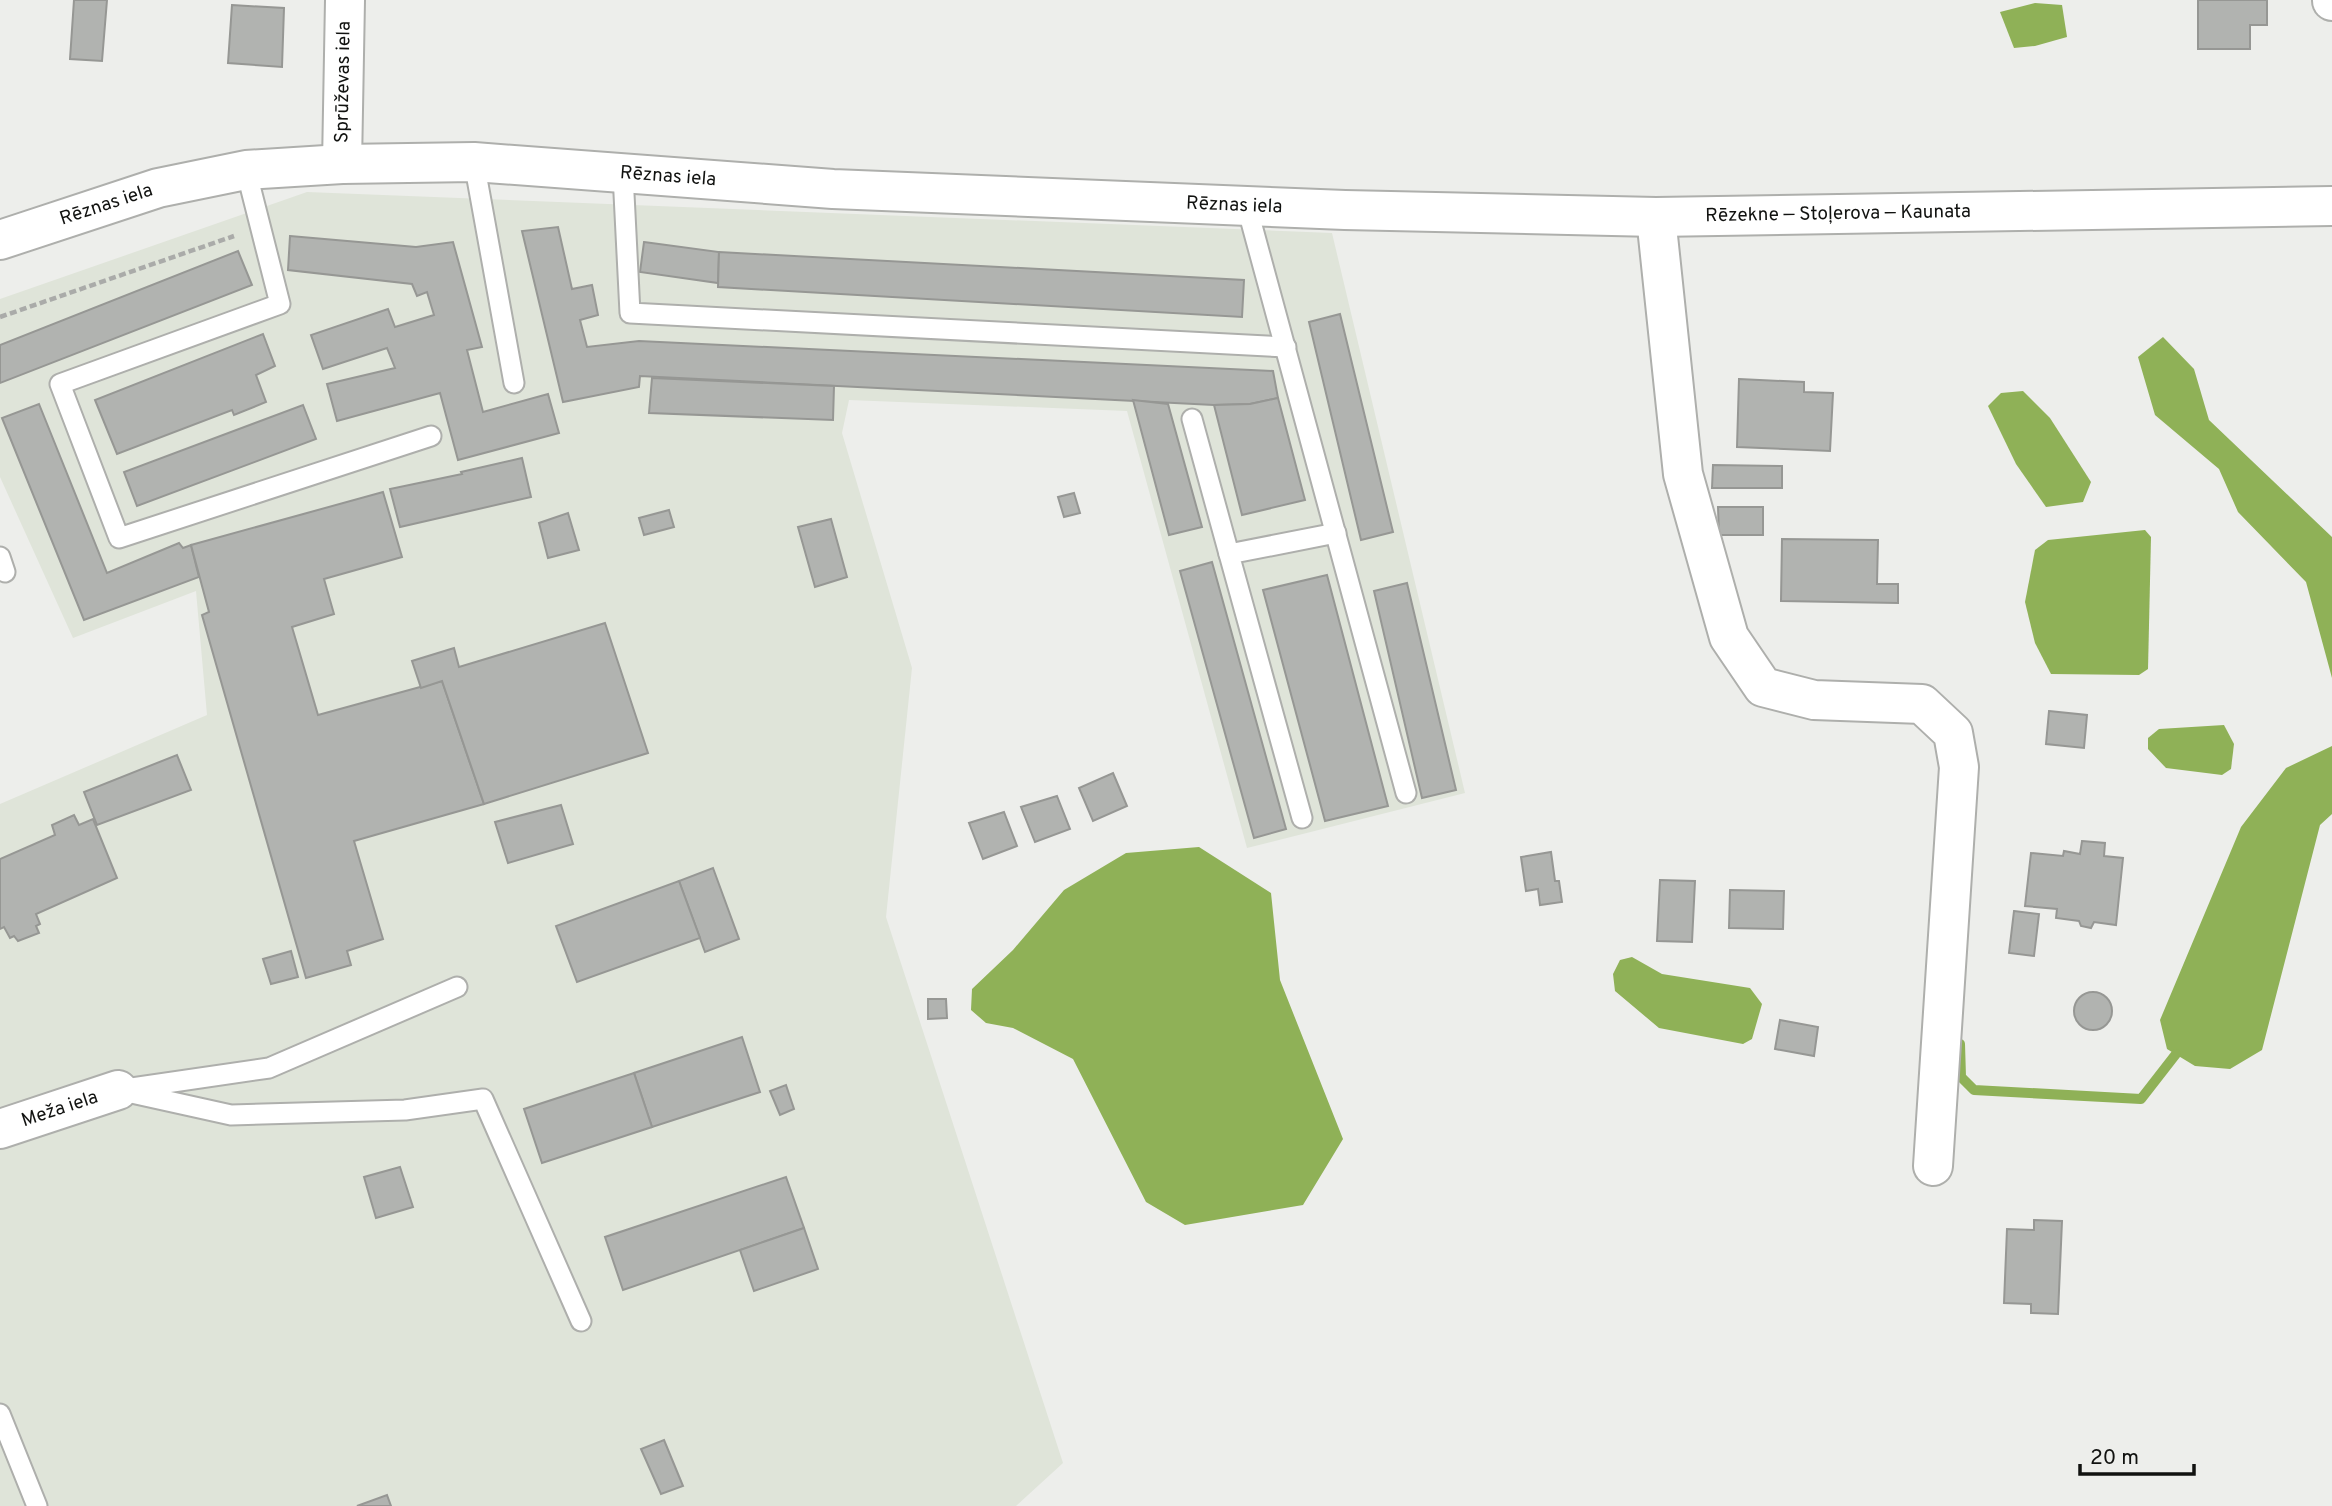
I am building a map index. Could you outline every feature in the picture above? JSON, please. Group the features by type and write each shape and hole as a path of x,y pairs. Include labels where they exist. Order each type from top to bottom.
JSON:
{"main road":[{"name":"Sprūževas iela","path":"342,164 345,0"},
{"name":"Rēznas iela","path":"0,240 158,188 246,170 342,164 474,162 834,189 1345,210"},
{"name":"Rēzekne — Stoļerova — Kaunata","path":"1345,210 1656,217 2332,206"},
{"path":"1656,217 1683,474 1729,637 1763,687 1814,700 1922,704 1953,733 1959,767 1933,1166"},
{"name":"Meža iela","path":"0,1129 118,1090"}],"lane":[{"path":"474,162 514,383"},
{"path":"246,170 281,304 60,384 119,538 432,436"},
{"path":"623,174 630,313 1286,347"},
{"path":"1247,206 1406,793"},
{"path":"1192,419 1302,818"},
{"path":"1229,554 1336,533"},
{"path":"118,1090 269,1068 457,987"},
{"path":"118,1090 232,1115 405,1110 483,1099 581,1321"},
{"path":"0,1414 37,1506"}],"path":[{"path":"0,317 260,228"}],"shaded area":[{"path":"2035,3 2062,5 2067,37 2035,46 2014,48 2000,12"},
{"path":"307,192 1332,233 1465,793 1247,848 1127,411 849,400 842,433 912,668 886,917 1063,1463 1016,1506 0,1506 0,804 207,715 196,591 73,638 0,477 0,299"},
{"path":"2163,337 2194,369 2209,420 2332,537 2332,678 2306,582 2238,512 2219,469 2155,415 2138,357"},
{"path":"2023,391 2050,418 2091,482 2083,502 2046,507 2016,464 1988,406 2001,393"},
{"path":"2145,530 2151,537 2148,669 2139,675 2051,674 2035,643 2025,602 2035,550 2048,540"},
{"path":"2224,725 2234,744 2231,769 2222,775 2166,768 2148,749 2148,738 2159,729"},
{"path":"2332,746 2332,814 2320,825 2262,1050 2230,1069 2195,1066 2167,1049 2160,1020 2241,827 2286,768"},
{"path":"1199,847 1271,893 1280,980 1343,1139 1303,1205 1185,1225 1146,1202 1073,1059 1013,1028 986,1023 971,1010 972,989 1013,950 1064,890 1126,853"},
{"path":"1632,957 1662,974 1750,988 1762,1004 1752,1039 1743,1044 1659,1028 1615,991 1613,974 1620,960"}],"building":[{"path":"74,0 107,0 102,61 70,59"},
{"path":"2198,0 2267,0 2267,25 2250,25 2250,49 2198,49"},
{"path":"232,5 284,8 282,67 228,63"},
{"path":"558,227 572,289 592,285 598,315 580,320 587,347 639,341 1273,371 1278,398 1250,404 1214,405 640,376 639,387 563,402 522,231"},
{"path":"290,236 416,247 453,242 482,347 467,350 483,412 548,394 559,433 458,460 440,393 337,421 327,384 395,368 387,348 323,369 311,335 388,309 395,327 434,315 427,292 417,296 412,284 288,270"},
{"path":"644,242 719,252 718,283 640,272"},
{"path":"238,251 252,285 0,383 0,345"},
{"path":"719,252 1244,280 1242,317 718,287"},
{"path":"1340,314 1393,532 1361,540 1309,322"},
{"path":"263,334 275,366 256,375 266,402 234,415 232,410 117,454 95,400"},
{"path":"652,378 834,386 833,420 649,413"},
{"path":"1739,379 1804,382 1804,392 1833,393 1830,451 1737,447"},
{"path":"1278,398 1305,500 1242,515 1214,405 1250,404"},
{"path":"1133,400 1168,404 1202,527 1169,535"},
{"path":"39,404 107,573 179,543 183,548 191,545 199,577 84,620 2,418"},
{"path":"303,405 316,439 137,506 124,472"},
{"path":"522,458 531,497 400,527 390,489"},
{"path":"1713,465 1782,466 1782,488 1712,488"},
{"path":"383,492 402,557 324,579 334,614 292,627 318,715 442,681 484,804 354,841 383,939 347,951 351,965 306,978 202,615 209,612 191,545"},
{"path":"1074,493 1080,513 1064,517 1058,497"},
{"path":"1718,507 1763,507 1763,535 1719,535"},
{"path":"669,510 674,527 644,535 639,518"},
{"path":"568,513 579,550 548,558 539,523"},
{"path":"831,519 847,577 815,587 798,527"},
{"path":"1782,539 1878,540 1877,584 1898,584 1898,603 1781,601"},
{"path":"1212,562 1286,829 1254,838 1180,571"},
{"path":"1327,575 1388,806 1325,821 1263,590"},
{"path":"1407,583 1456,790 1422,798 1374,591"},
{"path":"605,623 648,753 484,804 442,681 421,688 412,661 454,648 459,667"},
{"path":"2049,711 2087,715 2084,748 2046,744"},
{"path":"177,755 191,790 97,825 84,792"},
{"path":"1113,773 1127,806 1093,821 1079,788"},
{"path":"1057,796 1070,829 1035,842 1021,807"},
{"path":"561,805 573,844 508,863 495,822"},
{"path":"1004,812 1017,846 983,859 969,823"},
{"path":"74,815 79,825 93,819 117,878 36,914 40,924 36,926 39,933 18,941 14,936 10,938 4,927 0,929 0,859 55,835 52,825"},
{"path":"2082,841 2105,843 2104,856 2123,858 2116,925 2094,922 2091,928 2081,926 2079,921 2056,918 2057,909 2025,906 2031,853 2063,856 2064,851 2080,854"},
{"path":"1551,852 1555,881 1559,881 1562,902 1540,905 1538,889 1526,891 1521,857"},
{"path":"713,868 739,939 705,952 679,881"},
{"path":"1660,880 1695,881 1692,942 1657,941"},
{"path":"679,881 700,938 577,982 556,926"},
{"path":"1730,890 1784,891 1783,929 1729,928"},
{"path":"2014,911 2039,914 2034,956 2009,953"},
{"path":"291,951 298,977 271,984 263,959"},
{"path":"2093,992 2106,998 2112,1011 2106,1024 2093,1030 2080,1024 2074,1011 2080,998"},
{"path":"928,999 946,999 947,1018 928,1019"},
{"path":"1780,1020 1818,1027 1814,1056 1775,1049"},
{"path":"742,1037 760,1092 652,1127 634,1073"},
{"path":"634,1073 652,1127 542,1163 524,1109"},
{"path":"786,1085 794,1109 780,1115 770,1091"},
{"path":"400,1167 413,1207 376,1218 364,1177"},
{"path":"786,1177 804,1228 623,1290 605,1237"},
{"path":"2034,1220 2062,1221 2058,1314 2031,1313 2031,1304 2004,1303 2007,1229 2034,1230"},
{"path":"804,1228 818,1269 754,1291 740,1250"},
{"path":"664,1440 683,1486 661,1494 641,1449"},
{"path":"387,1495 391,1506 357,1506"}],"waterway":[{"path":"1960,1044 1961,1077 1974,1090 2141,1099 2176,1054"}]}
